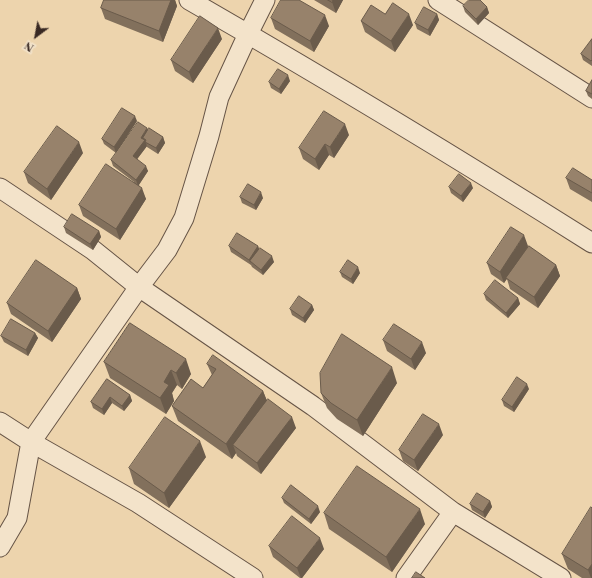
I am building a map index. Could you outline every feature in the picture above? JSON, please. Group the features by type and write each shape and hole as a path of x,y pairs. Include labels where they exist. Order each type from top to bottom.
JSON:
{"street":[{"path":"189,0 495,182 592,243"},
{"path":"0,547 17,518 31,442 139,287 167,250 184,218 209,136 219,97 265,0"},
{"path":"438,0 592,98"},
{"path":"0,188 92,250 139,287 313,406 453,512 561,578"},
{"path":"0,422 31,442 138,503 253,578"},
{"path":"406,578 453,512"}],"building":[{"path":"104,0 171,0 159,31 101,8"},
{"path":"281,0 299,0 325,15 310,41 271,18"},
{"path":"469,0 480,0 487,7 476,19 463,6"},
{"path":"393,3 409,14 391,41 361,21 371,5 385,14"},
{"path":"424,7 437,14 428,30 415,23"},
{"path":"200,16 218,28 189,72 171,60"},
{"path":"592,39 592,60 591,61 581,54"},
{"path":"278,69 288,75 279,89 269,82"},
{"path":"592,80 592,94 586,91"},
{"path":"122,108 135,116 114,147 102,139"},
{"path":"324,111 345,124 330,147 325,144 315,159 299,148"},
{"path":"138,122 147,128 141,138 145,140 133,156 146,166 136,180 111,160"},
{"path":"57,126 79,142 47,189 24,172"},
{"path":"149,128 163,137 156,148 145,142 146,140 143,138"},
{"path":"106,164 142,188 116,229 79,205"},
{"path":"573,168 592,180 592,193 566,178"},
{"path":"459,174 471,183 461,196 449,187"},
{"path":"248,184 261,192 254,205 240,197"},
{"path":"72,214 99,231 90,244 64,227"},
{"path":"511,227 524,235 500,272 487,263"},
{"path":"237,233 258,246 249,260 229,246"},
{"path":"529,246 556,265 534,297 506,278"},
{"path":"260,248 272,256 261,270 250,261"},
{"path":"36,260 77,288 48,331 7,303"},
{"path":"348,260 358,267 351,279 340,272"},
{"path":"495,280 518,298 506,313 484,294"},
{"path":"299,296 312,305 303,318 290,309"},
{"path":"11,319 35,333 26,350 1,336"},
{"path":"130,323 186,359 176,373 171,370 164,382 169,385 160,398 104,362"},
{"path":"394,324 422,342 411,359 383,340"},
{"path":"342,334 392,367 357,420 331,403 321,393 320,373"},
{"path":"213,355 263,391 226,444 172,406 191,379 203,388 216,369 207,364"},
{"path":"517,377 527,384 512,407 502,400"},
{"path":"107,379 130,395 122,406 110,397 102,409 91,402"},
{"path":"268,399 292,417 257,463 233,445"},
{"path":"423,414 439,424 414,460 399,450"},
{"path":"165,417 200,441 164,493 129,468"},
{"path":"357,466 420,509 386,557 324,513"},
{"path":"291,485 318,506 309,519 282,498"},
{"path":"477,493 490,501 483,512 470,504"},
{"path":"591,507 592,564 588,570 562,554"},
{"path":"292,516 320,538 297,568 269,546"},
{"path":"416,572 425,578 412,578"}]}
